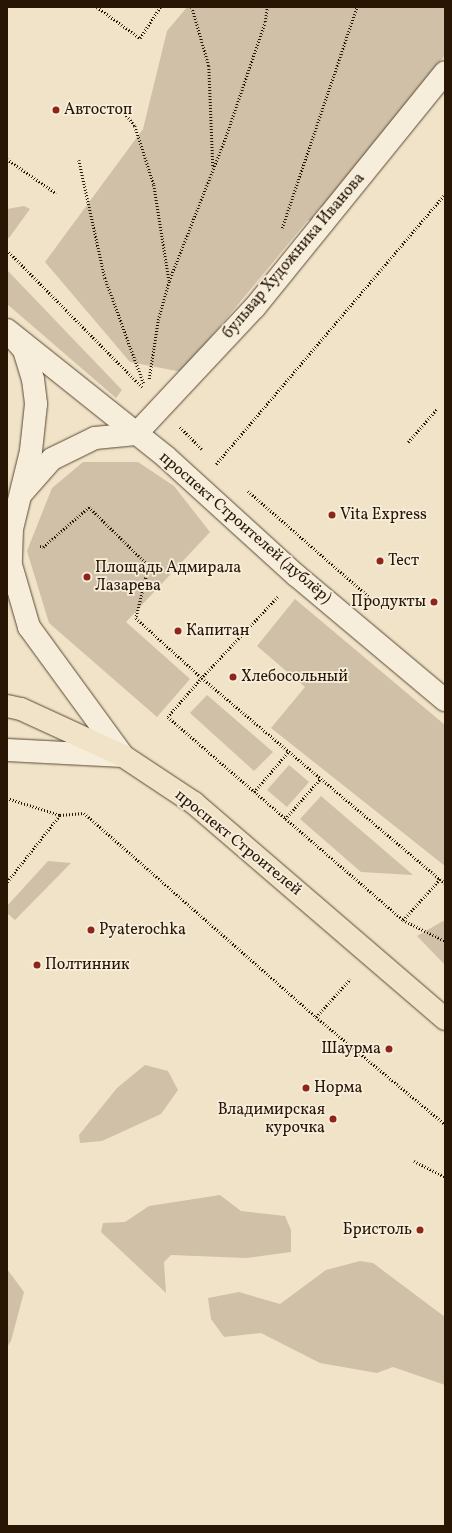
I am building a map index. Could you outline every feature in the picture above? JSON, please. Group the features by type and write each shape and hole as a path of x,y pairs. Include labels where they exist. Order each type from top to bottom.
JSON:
{"main road":[{"name":"проспект Строителей","path":"7,706 21,709 123,756 194,803 372,954 445,1019"}],"street":[{"name":"бульвар Художника Иванова","path":"136,434 255,307 445,72"},
{"name":"проспект Строителей (дублёр)","path":"7,330 166,457 297,576 445,700"},
{"path":"7,330 24,350 33,379 36,404 31,451 18,497 12,529 11,565 30,627 123,756"},
{"path":"7,519 18,497 52,459 95,438 136,434"},
{"path":"7,750 123,756"}],"path":[{"path":"97,7 140,38 160,7"},
{"path":"192,7 209,66 213,168"},
{"path":"148,385 158,320 169,281 213,168 265,22 267,7"},
{"path":"280,232 357,7"},
{"path":"119,106 135,126 154,184 169,281"},
{"path":"7,159 56,193"},
{"path":"9,252 146,392 105,278 79,160"},
{"path":"216,464 445,194"},
{"path":"161,406 205,452"},
{"path":"408,442 437,409"},
{"path":"210,458 222,468"},
{"path":"244,488 376,603"},
{"path":"42,547 89,507 149,566 136,618 202,678 288,752 445,883"},
{"path":"319,553 202,678 168,717 403,920 445,941"},
{"path":"254,792 288,752"},
{"path":"285,819 320,779"},
{"path":"7,798 60,815 84,813 316,1017 445,1124"},
{"path":"7,882 60,815"},
{"path":"403,920 440,878"},
{"path":"316,1017 350,979"},
{"path":"414,1161 445,1176"}],"shaded area":[{"path":"187,7 445,7 445,55 313,222 308,220 182,372 130,362 45,262 143,129 167,31"},
{"path":"24,206 30,209 9,238 7,236 7,209"},
{"path":"7,270 122,390 116,398 7,304"},
{"path":"83,462 138,462 174,486 210,532 126,622 190,679 157,717 49,623 27,551 52,488"},
{"path":"295,599 445,725 445,866 271,728 305,687 257,646"},
{"path":"207,695 273,752 254,771 190,713"},
{"path":"289,765 309,782 287,807 267,790"},
{"path":"321,796 413,875 361,872 300,819"},
{"path":"48,861 71,863 15,920 7,913 7,906"},
{"path":"443,921 445,922 445,965 417,936"},
{"path":"145,1065 168,1071 178,1090 161,1114 102,1141 80,1143 79,1135 117,1088"},
{"path":"220,1195 241,1211 285,1216 291,1230 291,1252 246,1258 171,1255 164,1262 166,1293 101,1232 103,1223 125,1222 149,1206"},
{"path":"360,1261 373,1263 445,1317 445,1385 393,1367 377,1373 320,1363 261,1333 224,1337 211,1319 208,1298 239,1292 280,1304 326,1270"},
{"path":"7,1269 24,1292 11,1341 7,1347"}],"place":[{"name":"Автостоп","path":"56,110"},
{"name":"Vita Express","path":"332,515"},
{"name":"Тест","path":"380,561"},
{"name":"Площадь Адмирала Лазарева","path":"87,577"},
{"name":"Продукты","path":"434,602"},
{"name":"Капитан","path":"178,631"},
{"name":"Хлебосольный","path":"233,677"},
{"name":"Pyaterochka","path":"91,930"},
{"name":"Полтинник","path":"37,965"},
{"name":"Шаурма","path":"389,1049"},
{"name":"Норма","path":"306,1088"},
{"name":"Владимирская курочка","path":"333,1119"},
{"name":"Бристоль","path":"420,1230"}]}
